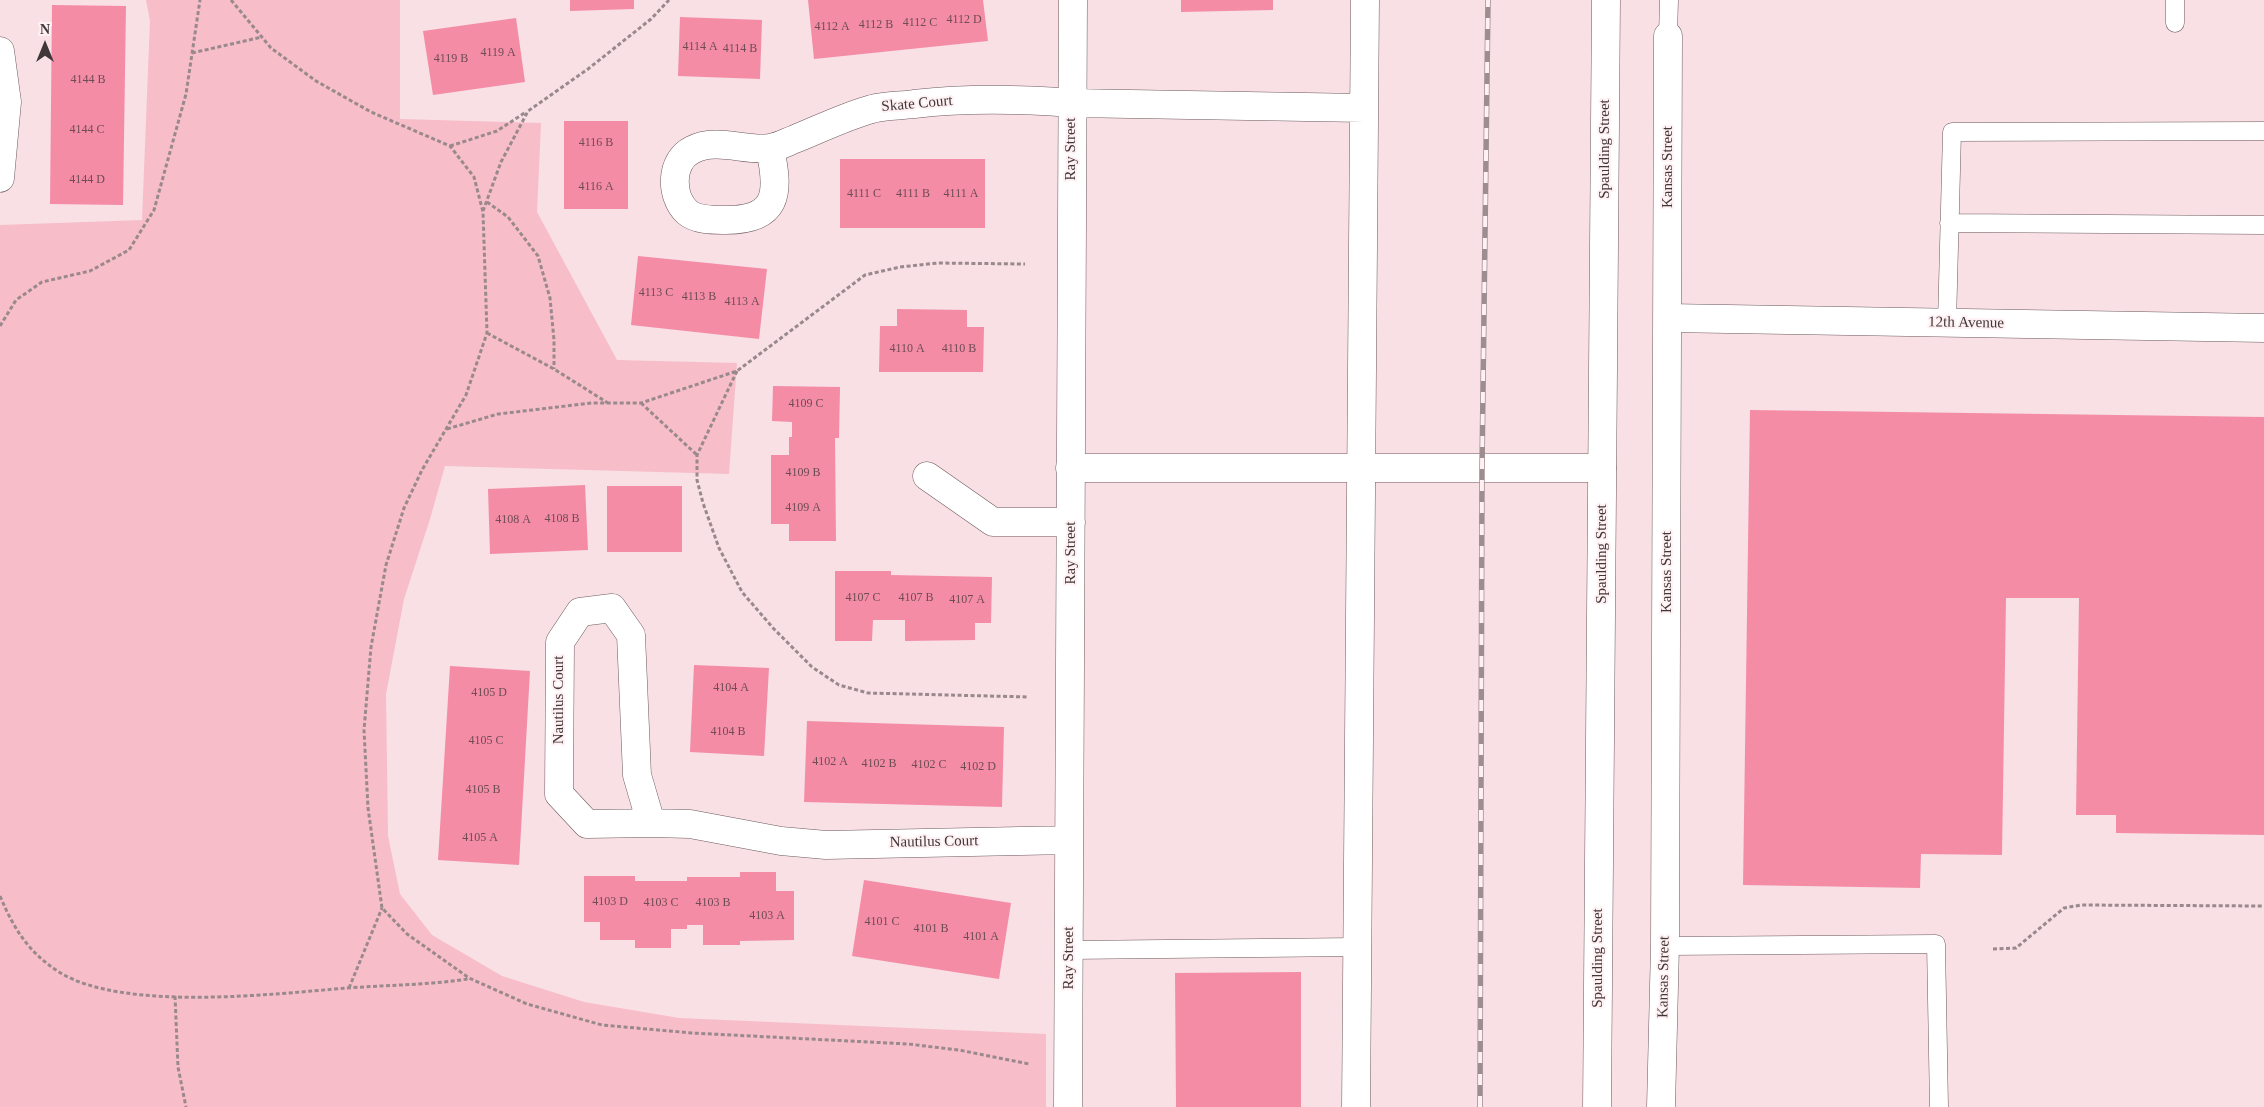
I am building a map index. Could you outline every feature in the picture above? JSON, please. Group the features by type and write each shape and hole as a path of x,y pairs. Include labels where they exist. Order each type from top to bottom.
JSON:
{"street":[{"name":"Ray Street","path":"1068,1107 1073,0"},
{"path":"1356,1107 1365,0"},
{"name":"Spaulding Street","path":"1597,1107 1606,0"},
{"name":"Kansas Street","path":"1661,1107 1665,946 1668,36"},
{"path":"0,51 7,102 0,178"},
{"name":"Skate Court","path":"770,148 873,108 944,101 1029,100 1072,103 1364,108"},
{"name":"12th Avenue","path":"1668,318 2264,328"},
{"path":"1070,468 1602,468"},
{"path":"927,476 993,522 1071,522"},
{"name":"Nautilus Court","path":"651,823 637,774 631,635 612,608 580,612 560,642 559,794 587,824 690,824 781,841 826,844 1070,840"}],"lane":[{"path":"1668,36 1669,0"},
{"path":"2175,0 2175,23"},
{"path":"1947,322 1952,132 2264,131"},
{"path":"1950,223 2264,225"},
{"path":"1665,946 1936,944 1939,1107"},
{"path":"1069,950 1357,947"}],"path":[{"path":"0,326 16,300 42,282 90,270 129,250 154,210 186,94 200,0"},
{"path":"231,0 271,48 316,81 370,112 450,146 474,177 483,212 487,333 466,395 422,470 404,508 386,565 370,647 365,740 368,808 382,908 349,988"},
{"path":"450,146 498,131 528,112 630,36 651,19 668,0"},
{"path":"192,53 262,37"},
{"path":"483,212 502,162 528,112"},
{"path":"487,202 508,217 538,256 550,298 554,340 554,369"},
{"path":"446,430 498,414 592,403 641,403 737,371 865,275 900,267 938,263 1025,264"},
{"path":"487,333 554,369 608,403"},
{"path":"737,371 697,455 697,480 719,548 742,592 773,628 812,667 839,686 868,693 1029,697"},
{"path":"641,403 697,455"},
{"path":"0,896 12,925 33,952 60,972 91,986 135,993 175,996 266,996 349,988 431,984 469,978"},
{"path":"1992,948 2016,948 2064,908 2081,906 2264,906"},
{"path":"382,908 407,934 469,978 527,1004 602,1025 692,1034 908,1044 959,1050 1029,1064"},
{"path":"175,996 178,1067 186,1107"}],"shaded area":[{"path":"146,0 400,0 400,119 541,123 537,212 617,360 737,363 729,474 445,466 404,599 386,694 388,836 400,894 432,935 502,976 584,1002 679,1018 1046,1034 1046,1107 0,1107 0,225 142,220 150,21"}],"building":[{"path":"570,0 634,0 634,9 570,11"},
{"path":"808,0 983,0 988,41 814,59"},
{"path":"1181,0 1273,0 1273,10 1181,12"},
{"path":"52,5 126,6 123,205 50,204"},
{"path":"680,17 762,20 760,79 678,76"},
{"path":"516,18 525,82 433,95 423,31"},
{"path":"564,121 628,121 628,209 564,209"},
{"path":"840,159 985,159 985,228 840,228"},
{"path":"638,256 767,269 759,339 631,325"},
{"path":"897,309 967,310 967,327 984,327 983,372 879,372 880,326 897,326"},
{"path":"773,386 840,387 839,438 835,438 836,541 789,541 789,524 771,524 771,455 789,455 789,437 792,437 792,422 772,421"},
{"path":"1750,410 2264,417 2264,835 2116,833 2116,815 2076,815 2079,598 2006,598 2002,855 1921,854 1920,888 1743,885"},
{"path":"585,485 588,550 490,554 488,489"},
{"path":"607,486 682,486 682,552 607,552"},
{"path":"835,571 891,571 891,575 992,577 991,623 975,623 975,640 905,641 905,620 873,620 872,641 835,641"},
{"path":"694,665 769,668 764,756 690,752"},
{"path":"450,666 530,671 519,865 438,860"},
{"path":"807,721 1004,727 1002,807 804,802"},
{"path":"740,872 776,872 776,891 794,891 794,940 740,941 740,945 703,945 703,925 687,925 687,929 671,929 671,948 635,948 635,940 600,940 600,922 584,922 584,876 635,876 635,881 687,881 687,877 740,877"},
{"path":"864,880 1011,903 999,979 852,956"},
{"path":"1301,972 1301,1107 1176,1107 1175,973"}],"railway":[{"path":"1480,1107 1482,468 1488,0"}]}
